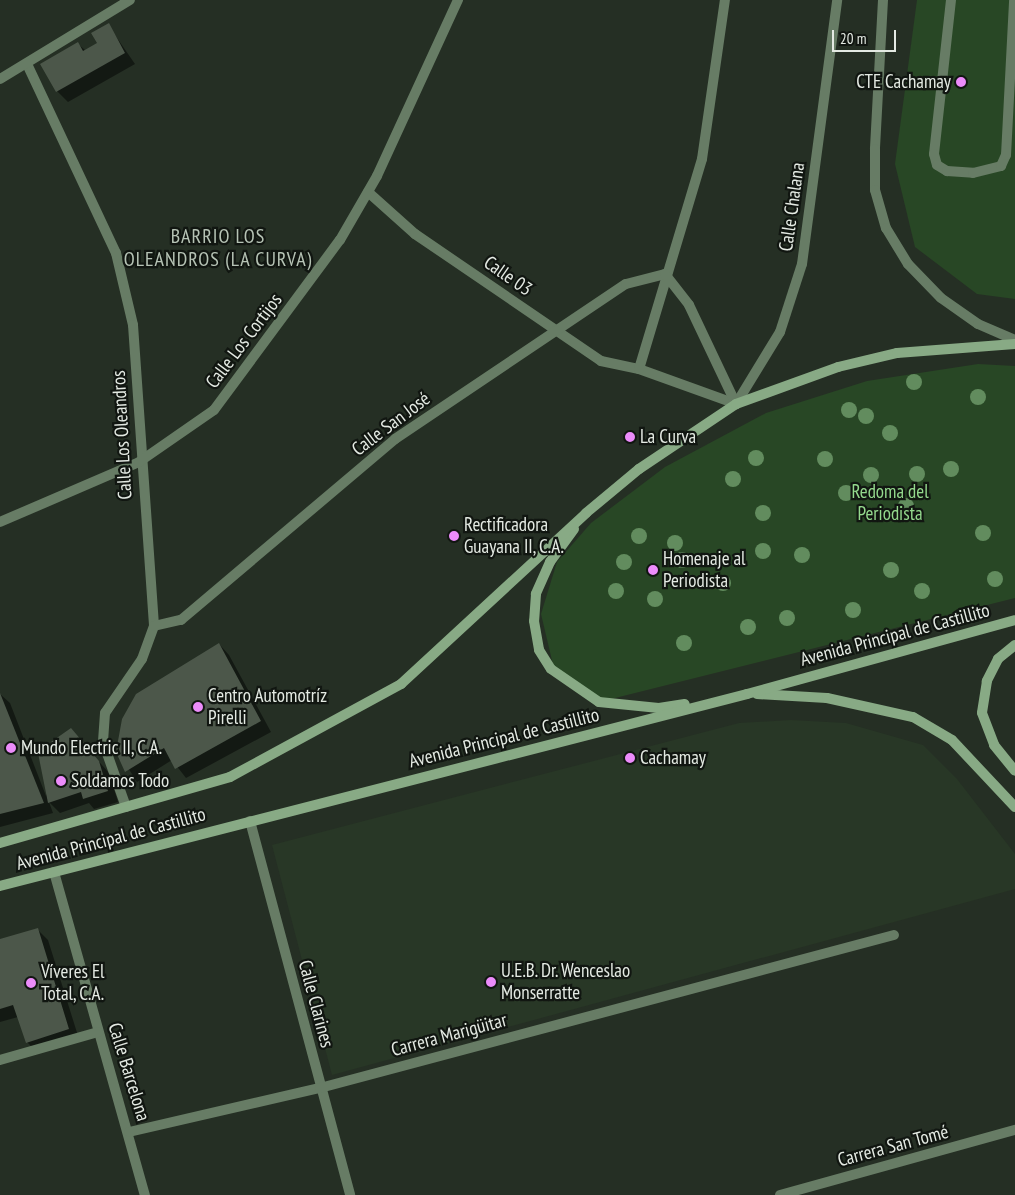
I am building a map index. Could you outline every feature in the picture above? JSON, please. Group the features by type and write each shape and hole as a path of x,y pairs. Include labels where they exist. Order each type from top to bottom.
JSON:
{"main road":[{"name":"Avenida Principal de Castillito","path":"0,843 230,777 400,684 586,513 639,468 736,404 838,367 897,353 1015,342"},
{"path":"586,513 550,562 536,594 534,621 539,650 551,669 599,702 634,708 747,694 827,698 913,717 952,740 1015,808"},
{"name":"Avenida Principal de Castillito","path":"0,886 747,694 1015,620"},
{"path":"1015,645 998,659 988,681 982,713 994,745 1015,772"}],"street":[{"path":"0,80 130,0"},
{"name":"Calle Los Cortijos","path":"0,522 139,462 214,410 340,240 368,192 458,0"},
{"path":"639,369 665,274 702,159 725,0"},
{"name":"Calle Chalana","path":"736,404 780,332 802,264 837,0"},
{"path":"883,0 875,149 876,190 886,228 908,264 941,298 978,324 1015,342"},
{"path":"951,0 934,154 937,165 947,171 973,172 1001,166 1006,155 1014,0"},
{"name":"Calle Los Oleandros","path":"27,64 116,253 133,326 139,462 154,626 142,659 105,712 103,742 126,808"},
{"name":"Calle 03","path":"368,192 415,234 602,361 639,369 736,404"},
{"path":"665,274 689,305 736,404"},
{"name":"Calle San José","path":"154,626 181,620 395,439 553,329 626,284 665,274"},
{"name":"Calle Clarines","path":"250,821 350,1195"},
{"name":"Calle Barcelona","path":"54,872 145,1195"},
{"name":"Carrera Marigüitar","path":"128,1132 320,1088 894,935"},
{"path":"0,1060 98,1032"},
{"name":"Carrera San Tomé","path":"780,1195 1015,1130"}],"shaded area":[{"name":"U.E.B. Dr. Wenceslao Monserratte","path":"791,720 846,723 923,745 957,779 1015,854 1015,889 332,1075 272,845 739,723"}],"green space":[{"name":"CTE Cachamay","path":"917,0 1015,0 1015,299 977,294 915,247 895,164"},
{"name":"Redoma del Periodista","path":"978,364 1015,366 1015,598 599,702 555,673 541,614 557,562 591,523 665,467 766,413 867,381"}],"building":[{"path":"109,23 125,53 56,92 40,64 78,42 83,51 97,43 91,33"},
{"name":"Centro Automotríz Pirelli","path":"219,643 261,721 175,769 164,748 125,772 116,752 122,719 136,694"},
{"name":"Mundo Electric II, C.A.","path":"0,693 44,803 0,814"},
{"path":"71,728 99,761 108,791 83,799 81,792 48,803 38,753 56,749 51,742"},
{"name":"Víveres El Total, C.A.","path":"38,928 69,1029 26,1043 13,1005 0,1009 0,939"}],"place":[{"name":"CTE Cachamay","path":"961,82"},
{"name":"La Curva","path":"630,437"},
{"name":"Rectificadora Guayana II, C.A.","path":"454,536"},
{"name":"Homenaje al Periodista","path":"653,570"},
{"name":"Centro Automotríz Pirelli","path":"198,707"},
{"name":"Mundo Electric II, C.A.","path":"11,748"},
{"name":"Cachamay","path":"630,758"},
{"name":"Soldamos Todo","path":"61,781"},
{"name":"U.E.B. Dr. Wenceslao Monserratte","path":"491,982"},
{"name":"Víveres El Total, C.A.","path":"31,983"}],"district":[{"name":"BARRIO LOS OLEANDROS (LA CURVA)","path":"218,248"}]}
